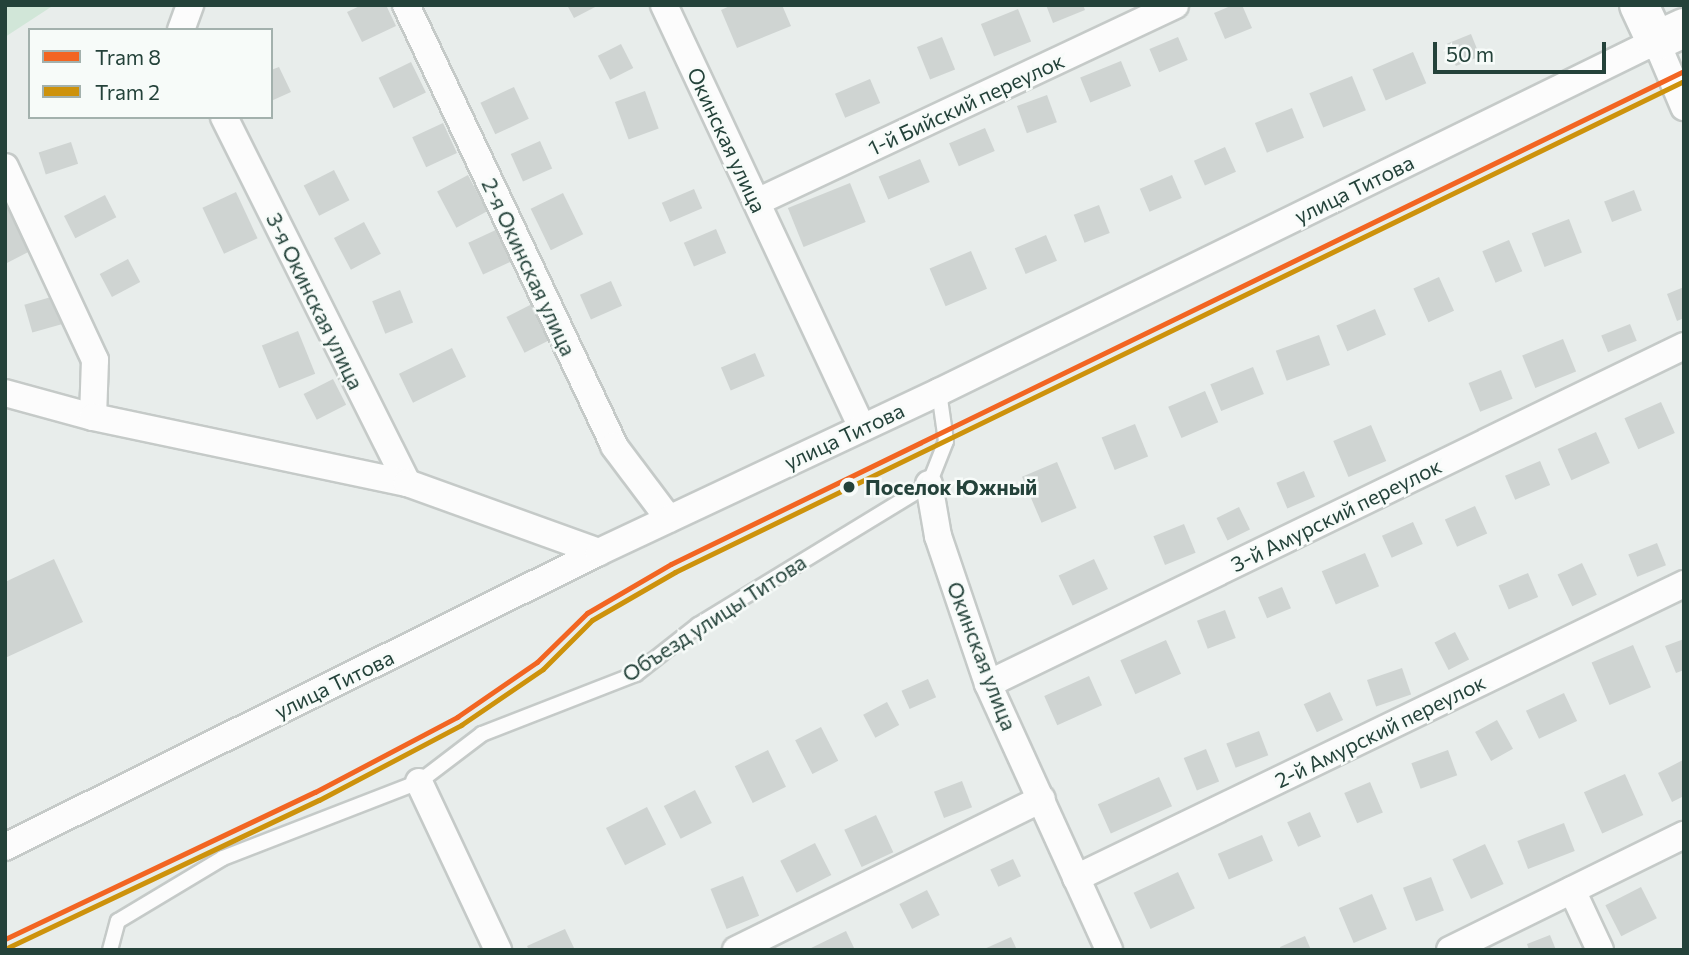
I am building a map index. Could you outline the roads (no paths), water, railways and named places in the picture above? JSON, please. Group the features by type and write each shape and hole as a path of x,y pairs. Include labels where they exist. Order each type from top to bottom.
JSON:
{"street":[{"name":"2-я Окинская улица","path":"406,5 614,446 669,519"},
{"name":"1-й Бийский переулок","path":"757,202 1175,5"},
{"path":"1639,5 1670,34 1684,107"},
{"name":"Окинская улица","path":"665,6 862,427"},
{"name":"улица Титова","path":"5,846 599,552 939,392 1670,34"},
{"name":"3-я Окинская улица","path":"225,119 407,483"},
{"path":"5,167 95,360 93,417"},
{"name":"3-й Амурский переулок","path":"988,684 1684,346"},
{"path":"5,393 93,417 407,483 599,552"},
{"name":"Окинская улица","path":"929,484 938,536 988,684 1109,950"},
{"name":"2-й Амурский переулок","path":"1076,878 1684,584"},
{"path":"419,782 498,950"},
{"path":"736,950 1042,799"},
{"path":"1450,950 1684,835"},
{"path":"1572,890 1600,950"}],"lane":[{"path":"929,484 946,441 939,392"},
{"name":"Объезд улицы Титова","path":"110,950 118,921 223,858 419,782 482,734 636,674 698,625 929,484"}],"tram line":[{"name":"8","path":"5,939 315,792 457,717 537,662 587,613 671,564 1684,71"},
{"name":"2","path":"9,947 319,800 461,725 543,669 592,620 675,572 1684,81"}],"place":[{"name":"Поселок Южный","path":"849,487"}]}
